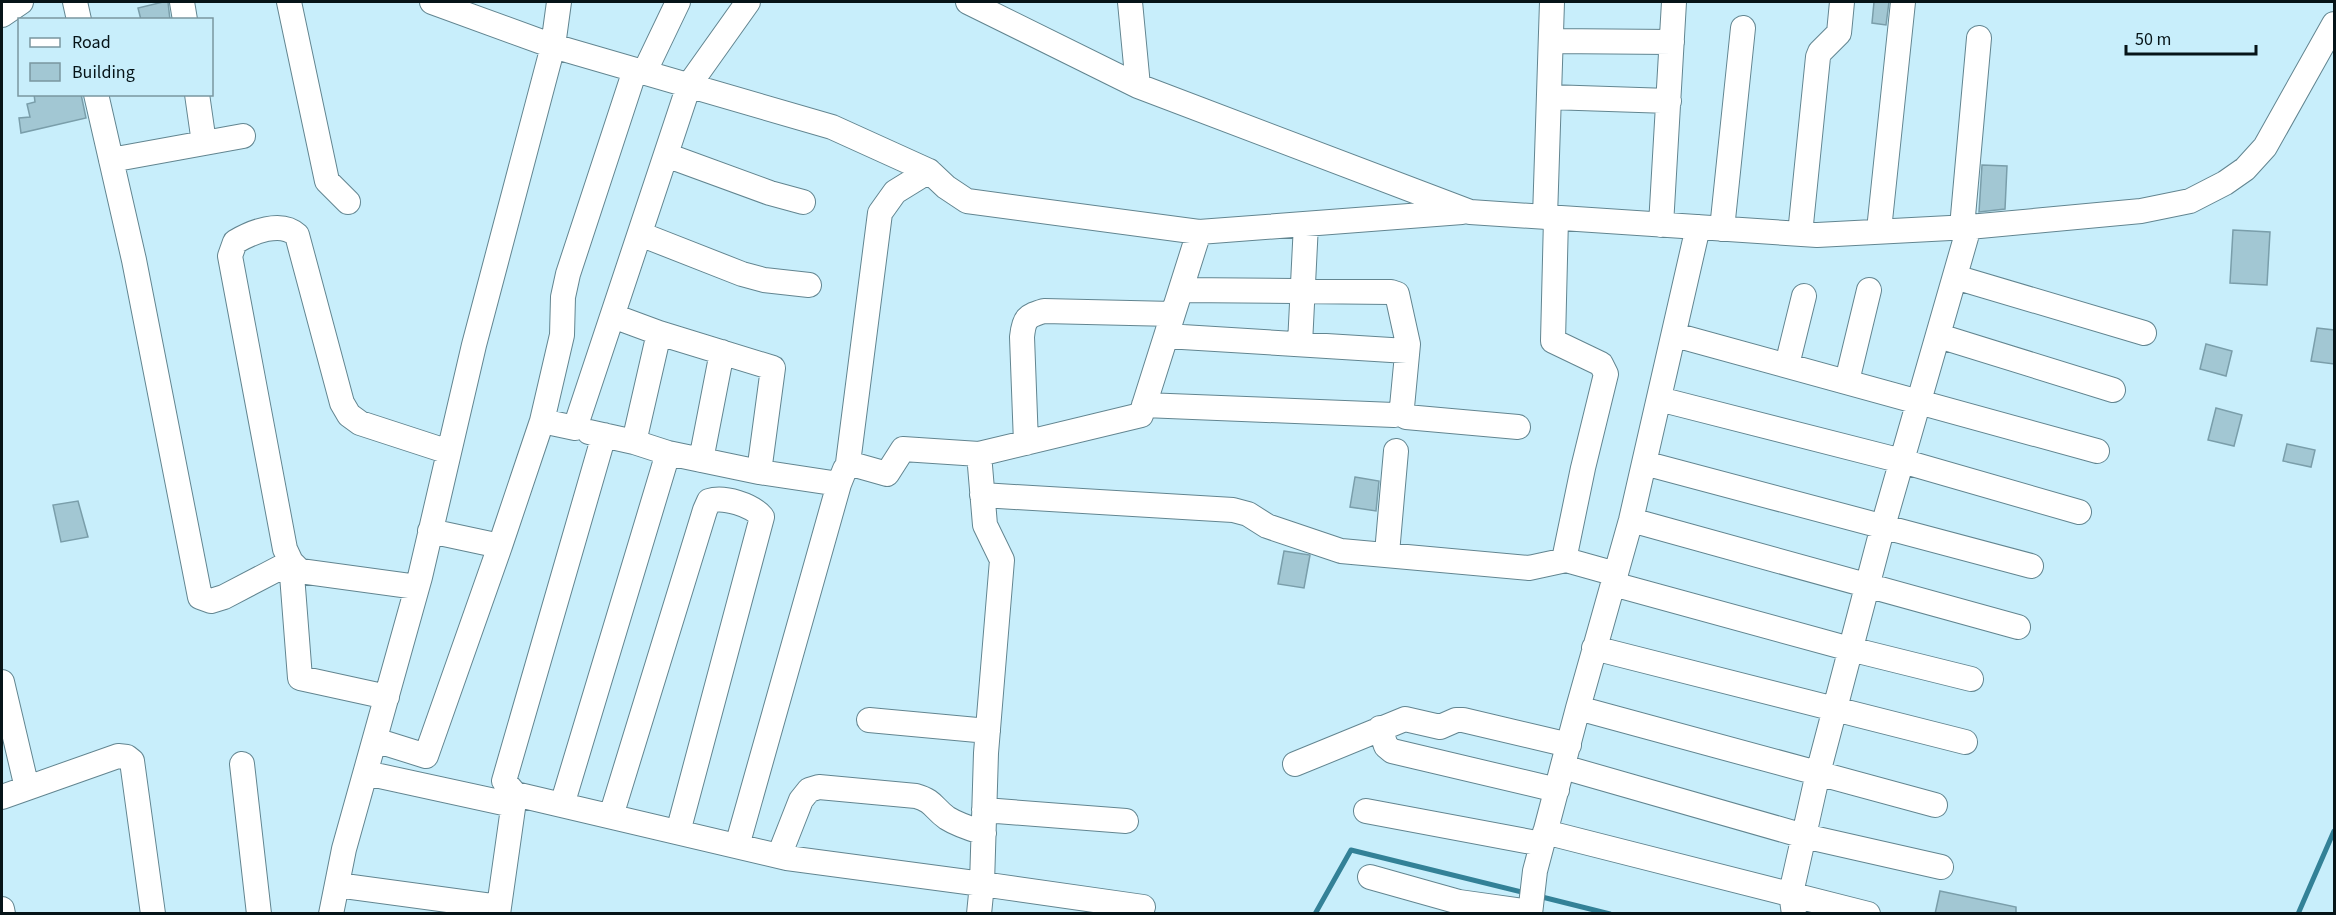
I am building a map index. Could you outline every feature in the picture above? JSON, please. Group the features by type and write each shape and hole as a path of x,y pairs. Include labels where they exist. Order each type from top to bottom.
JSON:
{"street":[{"path":"2,15 21,2"},
{"path":"75,2 79,18"},
{"path":"182,2 185,18"},
{"path":"290,2 327,181 348,202"},
{"path":"432,2 554,46 832,127 929,171 946,187 967,201 1199,232 1470,212 1817,235 1965,227 2141,211 2190,201 2225,183 2245,169 2265,147 2334,24"},
{"path":"331,914 344,849 417,586 474,345 554,46 560,2"},
{"path":"375,740 426,756 542,421 562,335 563,297 568,274 639,71 678,2"},
{"path":"575,428 689,85 748,2"},
{"path":"968,2 1138,86 1470,212"},
{"path":"1130,2 1138,86"},
{"path":"1552,2 1549,97 1553,342 1601,364 1606,374 1583,468 1565,555 1566,560"},
{"path":"1661,225 1674,2"},
{"path":"1800,234 1818,57 1823,48 1839,33 1842,2"},
{"path":"1879,230 1903,2"},
{"path":"1722,229 1743,28"},
{"path":"1792,903 1818,773 1850,649 1955,277 1965,227 1979,38"},
{"path":"1551,41 1672,42"},
{"path":"96,96 134,260 200,597 211,601 224,597 291,562"},
{"path":"196,96 204,143"},
{"path":"1549,97 1669,101"},
{"path":"111,160 243,136"},
{"path":"666,155 770,193 803,202"},
{"path":"737,846 844,474 880,213 895,192 929,171"},
{"path":"1300,344 1306,224"},
{"path":"1370,877 1458,902 1530,908 1535,871 1594,648 1631,520 1698,227"},
{"path":"417,586 300,571 291,562 285,549 230,256 235,242 259,231 280,228 291,230 297,235 342,403 349,415 360,423 449,452"},
{"path":"542,421 633,442 668,453 759,472 888,474 903,449 979,454 1141,415 1199,232"},
{"path":"640,234 742,274 764,280 809,285"},
{"path":"1955,277 2144,333"},
{"path":"1181,290 1397,294 1407,337 1400,412"},
{"path":"1847,381 1869,290"},
{"path":"1786,365 1804,296"},
{"path":"1026,443 1023,325 1029,316 1044,311 1170,325 1300,344 1407,351"},
{"path":"613,316 659,333 773,368 759,472"},
{"path":"633,442 659,333"},
{"path":"1675,334 2097,450"},
{"path":"1939,336 2113,390"},
{"path":"701,460 722,352"},
{"path":"1659,399 1902,461 2079,512"},
{"path":"1144,405 1394,415 1400,412"},
{"path":"1400,412 1406,417 1518,427"},
{"path":"337,885 499,910 514,800 504,781 604,435"},
{"path":"1387,554 1396,450"},
{"path":"562,805 668,453"},
{"path":"979,454 985,525 1002,560 988,731 979,914"},
{"path":"1644,463 2031,566"},
{"path":"982,495 1233,510 1248,514 1267,526 1332,549 1529,568 1566,560 1614,579 1850,649 1971,679"},
{"path":"611,816 705,510 709,501 718,498 756,510 762,517 761,526 678,832"},
{"path":"1631,520 2018,627"},
{"path":"430,531 500,546"},
{"path":"291,562 300,678 387,697"},
{"path":"1594,648 1965,742"},
{"path":"2,682 27,788"},
{"path":"1578,708 1935,805"},
{"path":"1295,764 1405,719 1440,727 1456,720 1463,720 1563,767 1804,836 1941,867"},
{"path":"869,720 988,731"},
{"path":"1380,728 1386,746 1392,751 1563,767"},
{"path":"2,797 118,756 127,757 132,761 153,914"},
{"path":"242,764 259,914"},
{"path":"366,773 514,800 562,805 779,856 1143,907"},
{"path":"779,856 801,800 809,789 819,787 916,796 929,800 946,817 959,824 984,821 1126,821"},
{"path":"1366,811 1544,838 1792,903 1868,914"},
{"path":"2,909 3,914"}],"building":[{"path":"168,2 170,18 140,18 138,8"},
{"path":"1874,2 1889,2 1886,25 1872,23"},
{"path":"34,96 81,96 86,118 21,133 19,118 30,117 27,104 35,102"},
{"path":"1982,165 2007,166 2005,209 1979,212"},
{"path":"2233,230 2270,232 2267,285 2230,283"},
{"path":"2317,328 2334,330 2334,364 2311,361"},
{"path":"2206,344 2232,351 2226,376 2200,369"},
{"path":"2216,408 2242,415 2234,446 2208,440"},
{"path":"2287,444 2315,450 2311,467 2283,461"},
{"path":"1355,477 1379,481 1376,511 1350,507"},
{"path":"78,501 88,537 61,542 53,505"},
{"path":"1284,551 1310,555 1304,588 1278,584"},
{"path":"1940,891 2016,907 2016,914 1935,914"}],"waterway":[{"path":"2298,914 2334,831"},
{"path":"1315,914 1351,850 1526,893"},
{"path":"1538,896 1610,914"}]}
